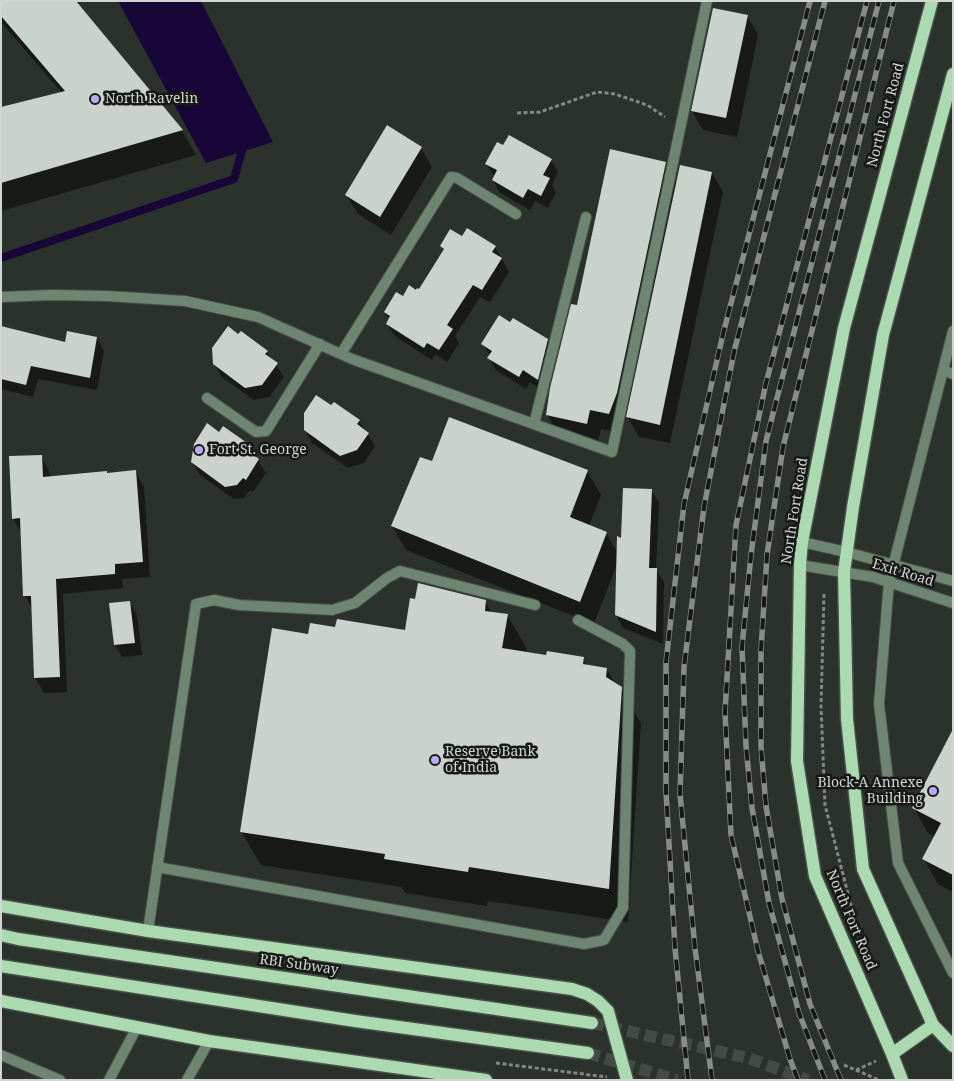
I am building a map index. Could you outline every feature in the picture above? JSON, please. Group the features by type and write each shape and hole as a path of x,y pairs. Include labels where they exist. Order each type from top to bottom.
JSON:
{"main road":[{"name":"North Fort Road","path":"902,1080 815,876 797,761 800,565 802,542 844,328 932,1"},
{"path":"952,77 883,335 844,572 847,719 863,869 933,1025 953,1046"},
{"path":"1,906 148,931 572,989 587,994 608,1011 627,1080"},
{"name":"RBI Subway","path":"1,935 592,1022"},
{"path":"1,966 355,1022 588,1053"},
{"path":"1,1001 210,1041 486,1080"},
{"path":"892,1054 933,1025"}],"street":[{"path":"1,297 107,296 185,301 258,317 341,354 612,452 707,1"},
{"path":"341,354 451,177 458,178 516,214"},
{"path":"534,424 586,217"},
{"path":"953,331 948,372 889,582 879,704 898,863 953,972"},
{"path":"207,398 256,432 266,431 320,344"},
{"path":"802,542 953,581"},
{"name":"Exit Road","path":"800,565 873,577 953,603"},
{"path":"148,931 196,604 214,600 239,605 332,610 355,603 387,578 400,571 535,605"},
{"path":"157,867 584,944 604,940 623,908 630,651 623,644 578,620"},
{"path":"109,1080 137,1027"},
{"path":"188,1080 210,1041"},
{"path":"1,1055 60,1080"}],"path":[{"path":"517,113 540,112 597,92 615,94 647,105 681,126"},
{"path":"844,1064 879,1080"}],"shaded area":[{"path":"118,1 201,1 273,142 206,163"}],"building":[{"name":"North Ravelin","path":"1,1 76,1 183,130 1,183 1,107 65,91 1,16"},
{"path":"713,8 748,15 726,118 691,111"},
{"path":"387,125 422,147 380,217 345,195"},
{"path":"509,135 552,159 543,175 550,178 541,196 528,189 523,198 492,180 497,170 485,164 497,142 503,145"},
{"path":"610,149 666,162 617,393 609,414 590,410 587,424 546,415 550,388 571,304 577,305"},
{"path":"680,165 712,172 660,425 626,417"},
{"path":"467,228 496,246 492,252 502,258 482,290 473,285 447,325 453,329 439,350 427,343 424,348 386,324 390,316 384,312 396,292 403,296 409,285 416,290 417,288 419,289 444,249 440,246 450,229 462,236"},
{"path":"499,315 510,322 513,318 548,339 538,380 523,370 519,377 487,358 492,351 481,344"},
{"path":"1,326 65,342 67,331 97,337 90,378 31,366 26,385 1,379"},
{"path":"228,326 238,334 241,331 268,351 265,354 278,363 262,385 245,388 213,364 212,348"},
{"path":"316,395 331,405 334,402 360,420 357,424 369,433 357,450 340,456 304,430 304,413"},
{"path":"449,417 588,470 570,517 607,532 580,602 391,526 420,457 432,461"},
{"path":"207,423 219,432 223,426 250,445 247,450 259,459 246,480 243,478 237,485 225,487 191,462 194,444"},
{"path":"42,455 43,477 136,470 143,562 115,564 115,574 56,579 60,677 34,678 31,596 23,596 20,518 12,519 9,456"},
{"path":"623,488 652,489 649,568 657,568 656,632 615,615 617,536 621,538"},
{"name":"Reserve Bank of India","path":"418,583 486,600 485,611 508,614 502,648 546,655 547,651 584,657 583,664 607,668 606,677 622,687 609,889 469,867 468,872 384,859 385,854 240,832 272,628 308,634 310,623 335,627 337,619 405,630 410,598 415,599"},
{"path":"130,601 135,643 114,645 109,603"},
{"path":"953,729 953,875 922,859 941,823 912,808"}],"waterway":[{"path":"1,258 234,179 244,144"}],"tunnel":[{"path":"592,1023 748,1058 808,1080"},
{"path":"588,1053 677,1080"}],"railway":[{"path":"688,1080 675,948 666,791 666,662 684,504 723,334 810,1"},
{"path":"712,1080 695,948 680,794 684,667 704,507 734,352 825,1"},
{"path":"798,1080 758,951 731,835 725,712 736,525 766,383 867,1"},
{"path":"825,1080 799,1013 769,903 752,808 746,746 742,647 751,555 766,441 879,1"},
{"path":"841,1080 810,1004 782,899 766,806 761,747 761,650 767,555 783,447 894,1"}],"place":[{"name":"North Ravelin","path":"95,99"},
{"name":"Fort St. George","path":"199,450"},
{"name":"Reserve Bank of India","path":"435,760"},
{"name":"Block-A Annexe Building","path":"933,791"}]}
